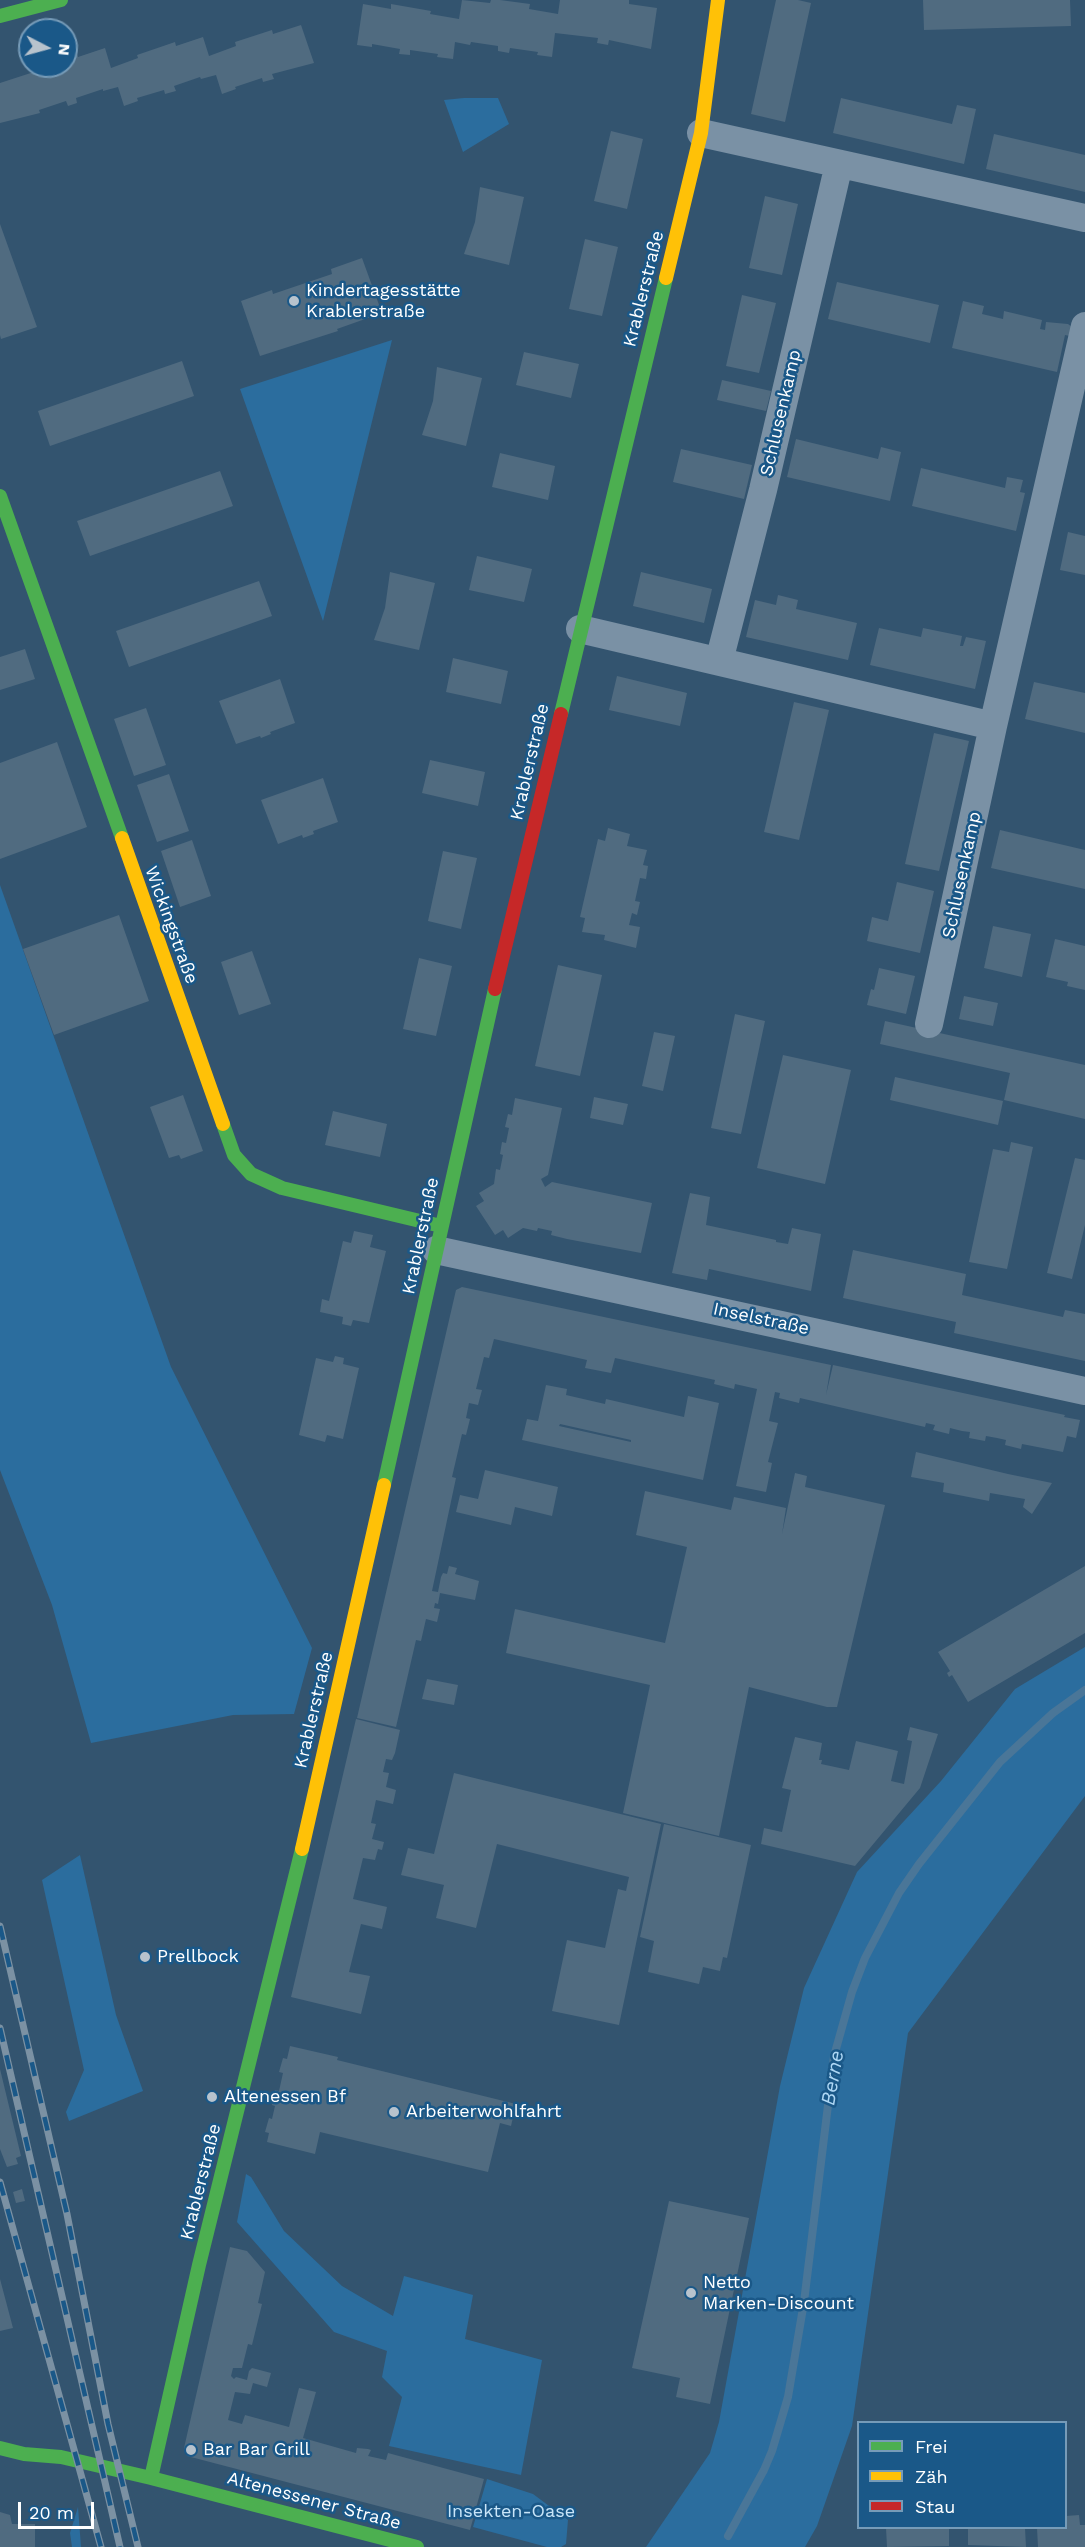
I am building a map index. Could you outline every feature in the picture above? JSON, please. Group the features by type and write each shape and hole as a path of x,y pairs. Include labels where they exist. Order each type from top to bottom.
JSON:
{"street":[{"path":"0,16 62,0"},
{"name":"Krablerstraße","path":"151,2478 199,2265 285,1925 439,1238 580,629 701,133 718,0"},
{"path":"701,133 1085,218"},
{"name":"Schlusenkamp","path":"718,660 763,490 839,164"},
{"name":"Schlusenkamp","path":"929,1024 993,726 1085,326"},
{"name":"Wickingstraße","path":"0,496 234,1155 251,1174 282,1188 439,1238"},
{"path":"580,629 993,726"},
{"name":"Inselstraße","path":"439,1238 1085,1391"},
{"name":"Altenessener Straße","path":"23,2440 61,2457"},
{"name":"Altenessener Straße","path":"0,2448 24,2454 61,2457 151,2478 417,2547"}],"green space":[{"path":"498,98 509,124 463,152 444,100"},
{"path":"392,340 323,621 240,389"},
{"path":"0,885 171,1367 312,1648 294,1714 233,1715 91,1743 52,1605 0,1470"},
{"path":"1085,1647 1085,1796 908,2033 852,2426 817,2526 805,2547 646,2547 710,2453 719,2422 780,2086 804,1988 857,1872 941,1781 1015,1689"},
{"path":"80,1855 116,2015 143,2091 69,2121 66,2112 84,2070 42,1880"},
{"path":"246,2174 251,2177 284,2231 342,2286 393,2316 404,2276 473,2295 465,2339 542,2360 521,2475 389,2446 402,2397 382,2377 387,2351 334,2332 237,2222"},
{"name":"Insekten-Oase","path":"487,2479 533,2494 568,2520 566,2544 561,2547 547,2547 473,2527"},
{"path":"78,2507 81,2547 72,2547 70,2533"}],"building":[{"path":"462,0 490,3 491,0 500,0 530,4 529,9 558,14 560,0 629,0 629,4 657,8 651,49 609,40 608,45 597,43 598,38 555,33 552,57 537,55 538,52 510,48 509,53 498,51 498,46 471,42 470,45 455,42 453,59 437,57 438,54 410,50 410,55 399,54 400,49 372,44 372,47 357,45 363,4 391,9 391,4 459,19"},
{"path":"776,0 798,0 811,3 785,122 751,114"},
{"path":"923,0 1070,0 1071,26 924,30"},
{"path":"301,25 314,63 272,74 274,79 263,82 262,78 222,94 216,75 201,79 200,77 174,86 176,91 165,94 164,90 137,98 138,101 124,106 118,87 103,91 103,89 76,98 77,103 68,106 66,101 39,110 40,113 0,123 0,83 18,77 78,78 78,57 105,48 111,68 138,58 137,55 175,42 176,46 203,37 209,56 236,46 235,42 272,30 273,34"},
{"path":"841,98 952,124 957,105 976,109 964,164 833,133"},
{"path":"611,131 643,139 627,209 594,201"},
{"path":"994,134 1085,155 1085,192 986,169"},
{"path":"480,187 524,197 509,265 464,254 475,222"},
{"path":"765,196 798,204 782,275 749,268"},
{"path":"0,224 37,327 1,339 0,335"},
{"path":"585,239 618,247 602,316 569,309"},
{"path":"362,258 382,313 337,329 338,331 260,356 241,301 272,290 273,294 332,274 331,269"},
{"path":"837,282 939,305 930,343 828,319"},
{"path":"742,295 776,303 759,373 726,366"},
{"path":"963,301 984,306 982,314 1003,319 1004,311 1042,320 1040,329 1045,330 1046,322 1068,324 1072,327 1070,336 1065,335 1057,372 952,348"},
{"path":"524,352 579,364 571,398 516,385"},
{"path":"182,361 194,396 50,446 38,411"},
{"path":"437,367 482,378 466,446 422,435 433,401"},
{"path":"722,380 771,391 766,411 717,400"},
{"path":"796,439 878,459 881,447 901,452 890,501 787,477"},
{"path":"681,449 752,465 744,499 673,482"},
{"path":"500,453 555,466 548,500 492,487"},
{"path":"921,468 1005,488 1007,477 1023,480 1020,492 1025,493 1016,531 912,506"},
{"path":"220,471 233,506 90,556 77,521"},
{"path":"1068,532 1085,536 1085,575 1060,570"},
{"path":"477,556 532,569 524,602 469,590"},
{"path":"390,572 435,583 419,650 374,640 385,608"},
{"path":"641,572 712,589 704,623 633,606"},
{"path":"259,581 272,616 129,667 116,631"},
{"path":"778,595 798,600 796,609 857,623 848,660 746,637 755,600 776,605"},
{"path":"879,628 921,637 923,628 962,636 960,646 963,646 966,637 986,641 975,689 870,665"},
{"path":"25,649 35,679 0,690 0,657"},
{"path":"453,658 508,671 501,704 446,692"},
{"path":"617,676 687,693 680,726 609,710"},
{"path":"280,679 295,723 270,732 271,734 261,738 260,736 236,744 219,701"},
{"path":"1034,682 1085,693 1085,733 1025,719"},
{"path":"794,702 829,710 799,840 764,832"},
{"path":"146,708 166,765 134,776 114,719"},
{"path":"934,733 969,741 939,871 905,864"},
{"path":"57,742 87,827 0,859 0,763"},
{"path":"430,760 485,772 478,806 422,793"},
{"path":"169,774 189,831 157,842 137,785"},
{"path":"323,778 338,822 313,831 314,834 303,838 302,835 278,844 261,800"},
{"path":"608,828 630,834 627,846 647,850 643,865 648,866 646,879 640,878 635,901 640,902 637,915 632,913 629,925 640,927 636,948 604,940 605,935 582,932 585,918 580,917 598,839 605,841"},
{"path":"1000,830 1085,850 1085,889 991,868"},
{"path":"192,840 211,896 180,907 161,851"},
{"path":"443,851 477,858 461,929 428,921"},
{"path":"897,882 934,891 920,953 867,941 872,917 888,921"},
{"path":"119,915 149,1001 54,1035 23,949"},
{"path":"993,926 1031,934 1022,977 984,968"},
{"path":"1055,939 1085,946 1085,990 1067,986 1068,982 1046,977"},
{"path":"252,951 271,1004 239,1015 221,962"},
{"path":"419,958 452,966 436,1036 403,1029"},
{"path":"558,965 602,975 580,1076 535,1066"},
{"path":"879,968 915,976 906,1014 867,1005 871,989 874,990"},
{"path":"964,996 998,1003 993,1026 959,1019"},
{"path":"735,1014 765,1021 741,1134 711,1128"},
{"path":"885,1021 1085,1065 1085,1119 1004,1100 1010,1073 880,1044"},
{"path":"654,1032 675,1036 663,1091 642,1086"},
{"path":"783,1055 851,1070 825,1184 757,1168"},
{"path":"895,1077 1003,1101 998,1125 890,1100"},
{"path":"183,1095 203,1151 181,1159 179,1155 169,1158 150,1107"},
{"path":"594,1097 628,1104 623,1125 590,1118"},
{"path":"515,1098 562,1108 548,1175 541,1179 545,1187 552,1182 652,1203 641,1253 567,1239 551,1235 552,1231 538,1228 537,1231 523,1228 508,1238 503,1230 495,1235 476,1206 484,1201 479,1193 494,1184 496,1169 500,1170 503,1155 500,1154 502,1142 506,1143 509,1128 505,1127 508,1114 512,1115"},
{"path":"333,1111 387,1124 380,1157 325,1145"},
{"path":"1011,1142 1033,1147 1007,1269 969,1262 993,1149 1009,1152"},
{"path":"1075,1158 1085,1160 1085,1225 1072,1279 1047,1273"},
{"path":"690,1193 710,1197 706,1225 788,1244 792,1228 821,1234 811,1291 709,1269 707,1280 672,1273"},
{"path":"354,1231 373,1235 370,1247 386,1251 369,1323 353,1320 351,1326 342,1324 343,1317 320,1312 322,1299 329,1301 343,1241 351,1243"},
{"path":"853,1250 966,1274 962,1295 1063,1317 1065,1310 1085,1314 1085,1361 954,1333 956,1322 843,1298"},
{"path":"462,1287 831,1365 826,1395 833,1365 1065,1415 1064,1417 1080,1420 1076,1438 1067,1436 1063,1452 1022,1444 1021,1449 1005,1445 1006,1440 986,1436 985,1441 969,1438 970,1432 950,1428 949,1434 933,1430 935,1425 926,1423 925,1427 800,1398 799,1403 779,1398 780,1393 775,1392 769,1421 778,1423 768,1462 772,1463 766,1492 736,1486 757,1389 735,1384 734,1389 714,1384 715,1380 615,1358 611,1373 585,1368 587,1360 494,1339 489,1358 484,1357 476,1389 482,1390 478,1405 469,1403 466,1418 470,1419 466,1435 462,1434 452,1477 456,1478 432,1591 438,1592 441,1577 443,1573 447,1574 449,1566 457,1568 455,1574 479,1581 475,1600 440,1593 438,1604 435,1603 434,1608 440,1609 437,1622 426,1619 421,1641 416,1640 396,1727 357,1718 456,1290"},
{"path":"335,1356 344,1358 343,1364 359,1368 343,1439 327,1435 325,1442 299,1435 316,1358 333,1362"},
{"path":"546,1385 567,1389 566,1395 605,1404 606,1399 684,1417 688,1396 719,1403 703,1480 522,1440 527,1419 538,1421","holes":["560,1424 631,1440 631,1442 559,1426"]},
{"path":"916,1452 1052,1483 1032,1514 1023,1507 1025,1499 990,1493 989,1501 943,1492 944,1483 911,1477"},
{"path":"485,1470 558,1487 552,1516 515,1507 511,1525 456,1512 460,1495 478,1499"},
{"path":"795,1473 807,1476 805,1487 885,1505 837,1707 827,1707 749,1687 719,1836 623,1813 650,1685 506,1653 515,1609 665,1643 687,1547 636,1535 645,1491 731,1510 734,1497 786,1508 782,1534"},
{"path":"1085,1566 1085,1633 968,1702 952,1675 949,1677 947,1673 950,1671 938,1652"},
{"path":"427,1679 458,1685 454,1705 422,1699"},
{"path":"356,1719 400,1730 395,1753 392,1760 386,1759 383,1772 389,1773 386,1787 396,1790 393,1804 376,1800 371,1823 376,1824 372,1839 384,1842 382,1850 378,1849 375,1860 363,1858 353,1899 387,1907 382,1929 361,1924 349,1972 370,1976 361,2014 291,1997"},
{"path":"910,1727 938,1734 920,1788 855,1866 761,1844 764,1828 782,1832 791,1790 782,1788 795,1737 822,1743 819,1760 822,1760 821,1764 849,1770 856,1741 898,1751 891,1781 904,1784 912,1741 907,1740"},
{"path":"454,1773 661,1824 619,2025 552,2011 567,1940 605,1948 618,1889 626,1891 629,1877 497,1844 476,1928 436,1918 444,1885 401,1875 408,1848 434,1854"},
{"path":"664,1824 751,1845 727,1958 723,1957 720,1971 703,1967 699,1984 648,1972 654,1941 640,1937"},
{"name":"Arbeiterwohlfahrt","path":"290,2046 338,2057 337,2060 516,2104 511,2126 500,2123 488,2172 320,2132 315,2154 267,2142 269,2133 265,2132 269,2118 272,2119 275,2090 279,2091 283,2073 279,2072 283,2058 287,2059"},
{"path":"0,2069 21,2156 16,2158 18,2164 7,2167 0,2149"},
{"path":"22,2189 25,2201 16,2203 13,2192"},
{"name":"Netto Marken-Discount","path":"669,2201 749,2218 710,2404 676,2397 680,2378 632,2368"},
{"path":"230,2247 247,2251 265,2272 258,2303 262,2304 252,2345 248,2344 242,2368 233,2368 231,2376 234,2379 236,2377 247,2380 252,2368 271,2373 267,2387 253,2383 250,2394 235,2392 228,2420 242,2424 245,2415 289,2427 299,2388 316,2392 303,2438 356,2453 357,2448 368,2449 371,2450 368,2456 386,2460 388,2453 484,2479 470,2530 187,2456 184,2448"},
{"path":"0,2279 13,2328 0,2331"},
{"path":"0,2512 10,2515 12,2524 35,2524 35,2547 0,2547"},
{"path":"1079,2515 1080,2525 1085,2525 1085,2547 1038,2547 1037,2529 1067,2529 1067,2516"},
{"path":"886,2529 949,2529 949,2546 887,2547"},
{"path":"968,2529 1025,2529 1026,2547 968,2545"}],"waterway":[{"name":"Berne","path":"728,2536 764,2470 788,2397 804,2302 834,2056 852,1992 865,1958 899,1893 919,1864 1000,1762 1053,1713 1085,1690"}],"railway":[{"path":"0,1926 67,2214 108,2424 138,2547"},
{"path":"0,2028 120,2547"},
{"path":"0,2182 101,2547"}],"traffic: fast":[{"path":"0,16 61,0"},
{"path":"561,714 666,278"},
{"path":"0,496 122,838"},
{"path":"384,1485 495,989"},
{"path":"223,1124 234,1155 251,1174 282,1188 441,1226"},
{"path":"151,2478 199,2265 302,1849"},
{"path":"0,2448 24,2454 61,2457 151,2478 417,2547"}],"traffic: slow":[{"path":"666,278 701,133 718,0"},
{"path":"122,838 223,1124"},
{"path":"302,1849 384,1485"}],"traffic: jam":[{"path":"495,989 561,714"}],"place":[{"name":"Kindertagesstätte Krablerstraße","path":"294,301"},
{"name":"Prellbock","path":"145,1957"},
{"name":"Altenessen Bf","path":"212,2097"},
{"name":"Arbeiterwohlfahrt","path":"394,2112"},
{"name":"Netto Marken-Discount","path":"691,2293"},
{"name":"Bar Bar Grill","path":"191,2450"}]}
